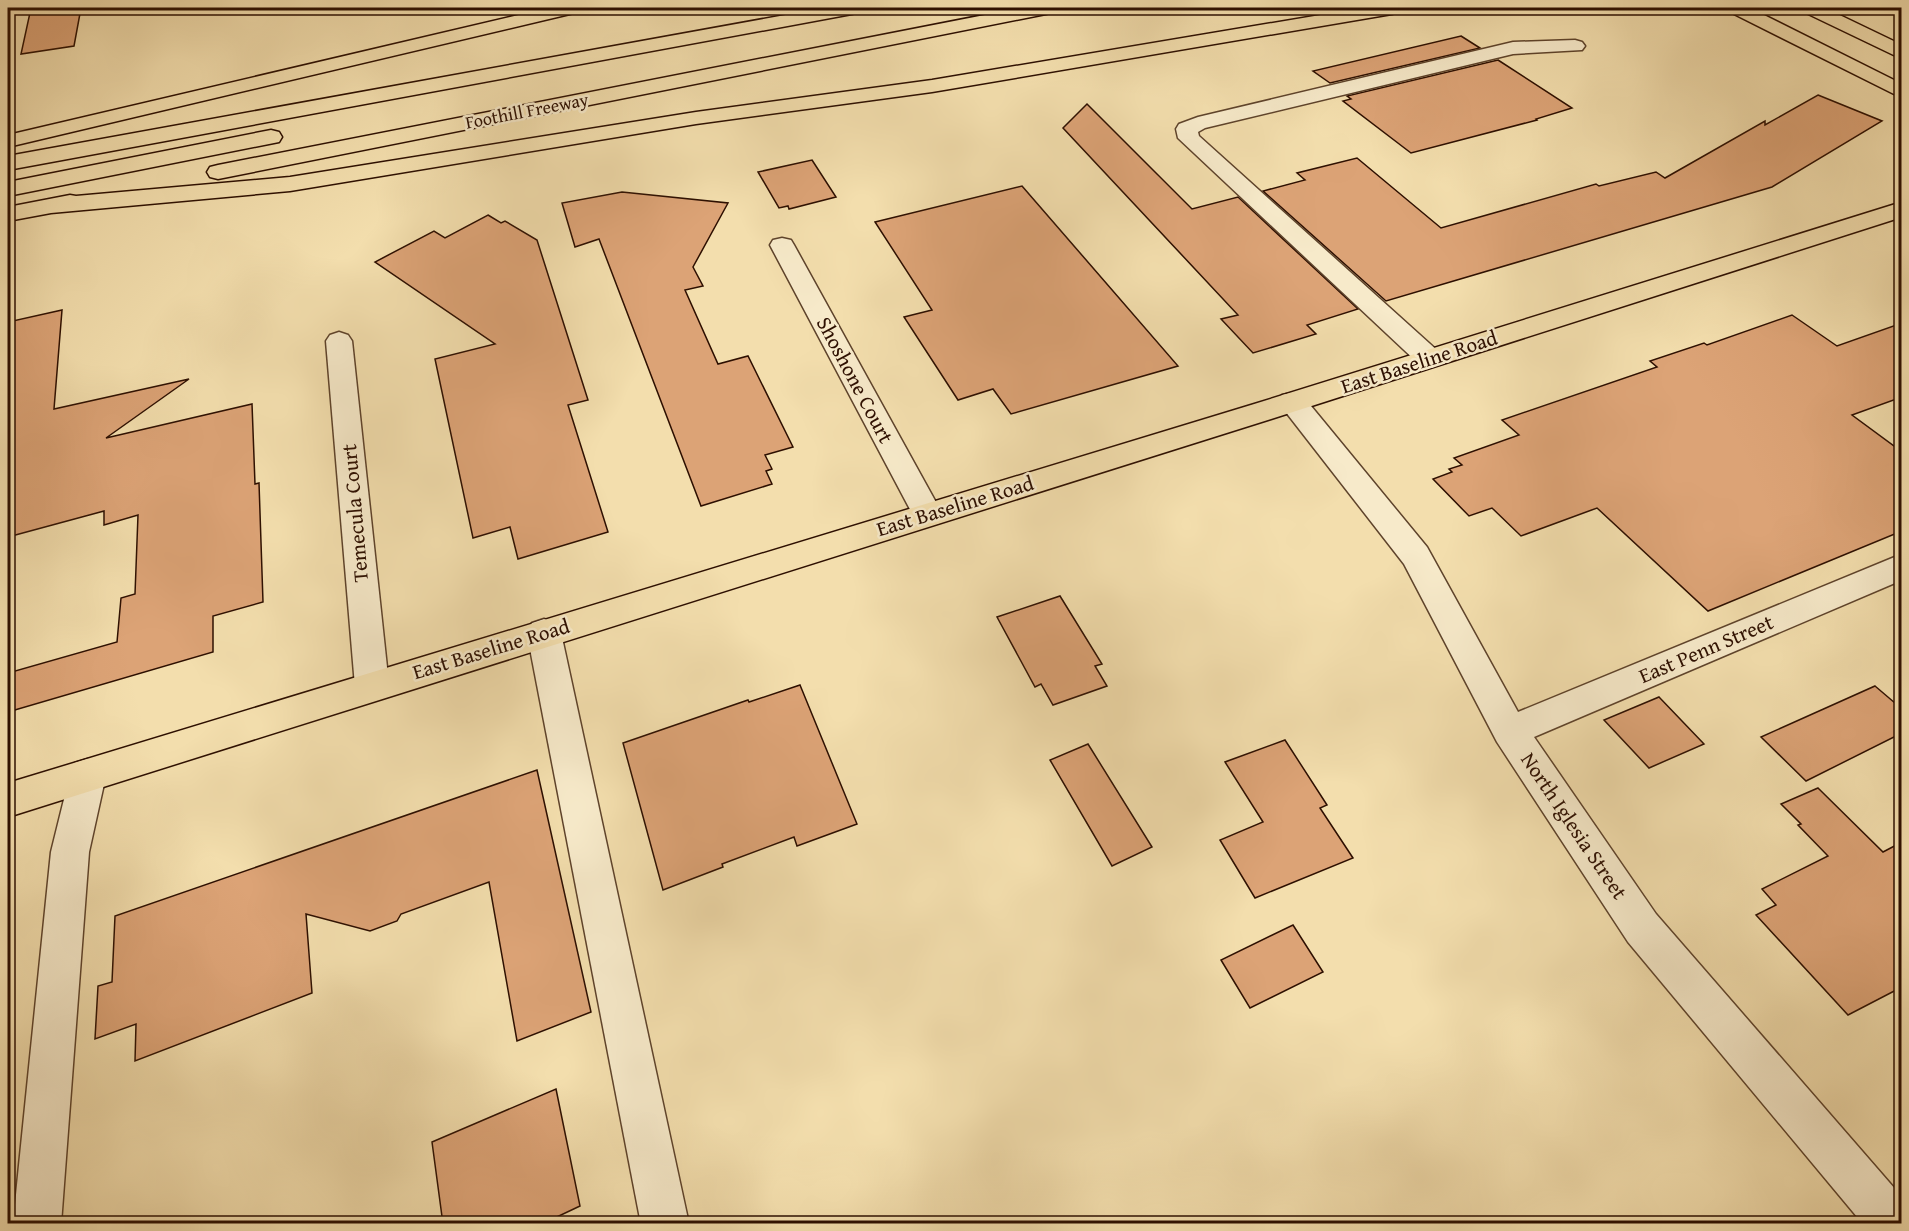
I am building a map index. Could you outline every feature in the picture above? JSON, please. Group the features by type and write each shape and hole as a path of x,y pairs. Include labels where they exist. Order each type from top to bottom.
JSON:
{"main road":[{"path":"8,142 570,8"},
{"path":"8,142 764,8"},
{"path":"8,163 852,8"},
{"name":"Foothill Freeway","path":"8,214 1046,8"},
{"path":"48,206 290,184 696,118 932,86 1392,8"},
{"path":"1737,8 1902,92"},
{"path":"1811,8 1902,54"},
{"path":"329,125 369,119 456,125"},
{"path":"8,189 294,132"},
{"name":"East Baseline Road","path":"8,801 372,686 1293,402 1902,208"}],"street":[{"path":"1429,358 1189,138 1187,129 1198,123 1513,48 1575,46"},
{"name":"Shoshone Court","path":"782,245 928,515"},
{"name":"Temecula Court","path":"339,341 372,686"},
{"name":"North Iglesia Street","path":"1293,402 1416,556 1510,731 1642,928 1894,1224"},
{"name":"East Penn Street","path":"1510,731 1902,566"},
{"path":"544,633 665,1224"},
{"path":"37,1224 70,852 88,775"}],"building":[{"path":"31,8 81,8 74,46 21,54"},
{"path":"1461,36 1480,48 1330,83 1313,71"},
{"path":"1498,60 1572,108 1537,120 1411,153 1343,101 1351,99 1347,96"},
{"path":"1818,95 1882,121 1772,187 1386,301 1263,191 1305,180 1297,173 1357,158 1441,228 1596,184 1599,186 1656,172 1665,178 1765,121 1765,125"},
{"path":"1087,104 1192,209 1238,197 1358,309 1307,325 1316,334 1253,353 1221,319 1238,315 1063,128"},
{"path":"812,160 836,197 789,209 788,206 779,208 758,172"},
{"path":"1022,186 1178,366 1011,414 993,389 958,400 904,317 932,310 875,222"},
{"path":"622,192 728,203 693,267 703,286 685,290 718,364 748,356 793,447 765,455 772,469 766,471 772,484 701,506 599,239 575,247 562,203"},
{"path":"488,215 501,223 505,221 537,240 588,400 568,405 608,532 518,559 510,527 473,538 435,359 495,344 375,262 434,231 445,238"},
{"path":"62,310 54,409 189,379 106,438 252,404 255,484 259,483 263,602 213,616 213,652 8,712 8,673 117,642 121,598 135,594 138,515 104,525 104,511 8,537 8,322"},
{"path":"1792,315 1837,346 1902,323 1902,397 1852,415 1902,452 1902,531 1708,611 1597,508 1521,536 1492,508 1469,516 1433,479 1452,472 1449,469 1462,465 1454,458 1519,435 1502,420 1657,367 1650,361 1704,343 1707,345"},
{"path":"1060,596 1102,664 1095,666 1107,686 1053,705 1041,684 1035,687 997,617"},
{"path":"800,685 857,824 797,846 794,837 722,864 723,867 663,890 623,743 748,700 749,702"},
{"path":"1875,686 1902,709 1902,733 1806,781 1761,737"},
{"path":"1659,697 1704,744 1649,768 1604,720"},
{"path":"1285,740 1327,805 1320,808 1353,858 1255,898 1220,840 1263,822 1225,762"},
{"path":"1088,744 1152,847 1112,866 1050,760"},
{"path":"537,770 591,1012 517,1041 489,882 401,914 397,921 370,931 306,914 312,993 135,1061 136,1024 95,1039 98,986 112,982 115,916"},
{"path":"1818,788 1883,852 1902,842 1902,987 1848,1015 1756,915 1776,905 1762,889 1828,856 1781,804"},
{"path":"1293,925 1323,972 1250,1008 1221,960"},
{"path":"556,1089 580,1206 542,1224 443,1224 432,1142"}]}
